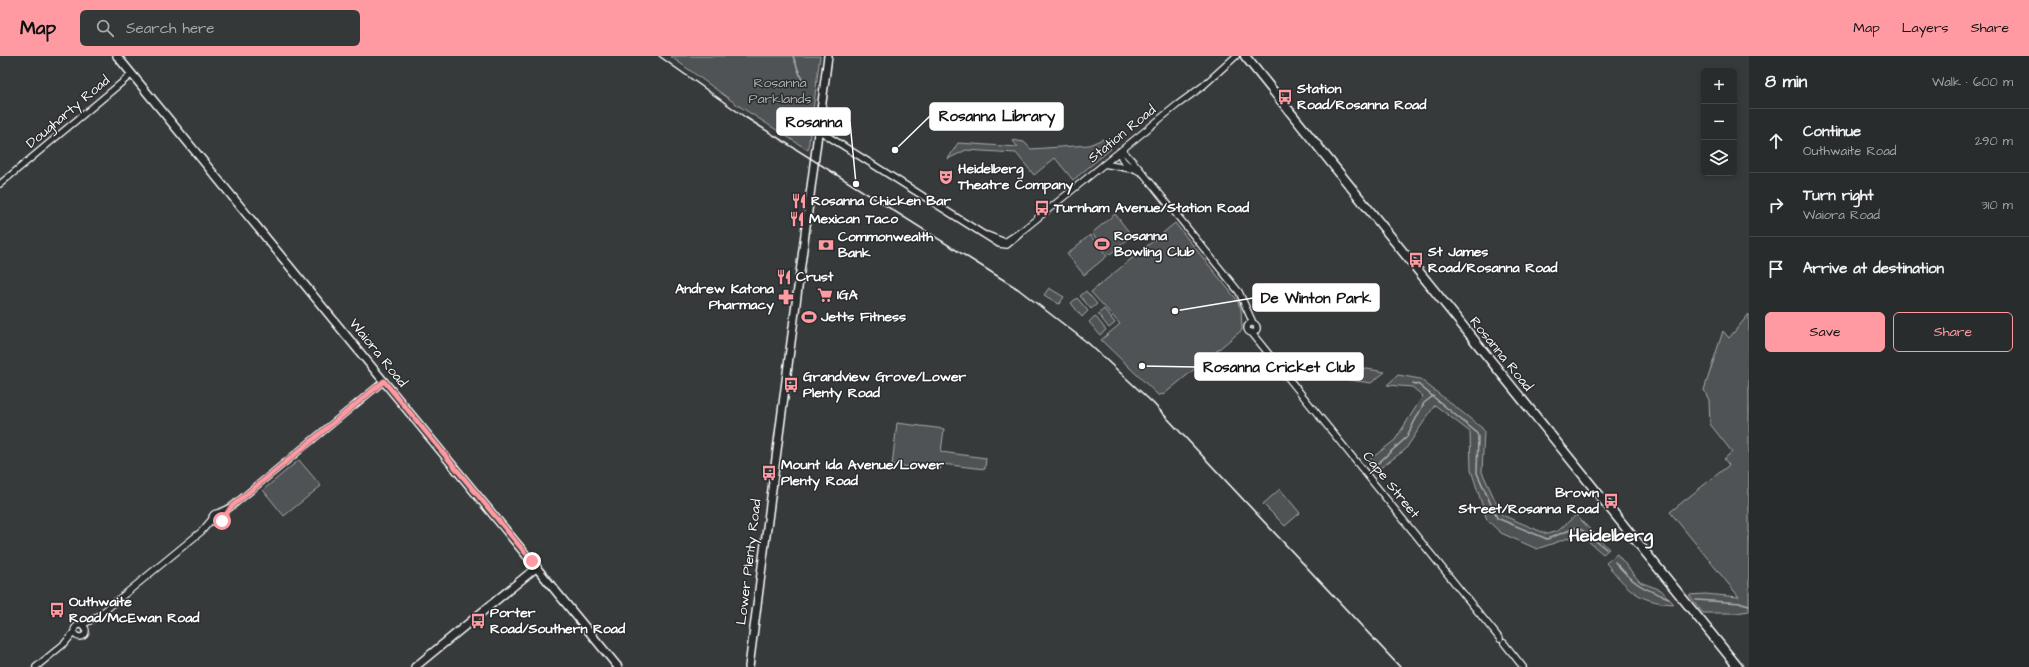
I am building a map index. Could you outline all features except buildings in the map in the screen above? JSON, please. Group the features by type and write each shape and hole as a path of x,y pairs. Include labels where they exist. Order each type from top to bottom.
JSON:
{"highway":[{"name":"Rosanna Road","path":"1245,56 1738,667"}],"main road":[{"name":"Waiora Road","path":"117,56 618,667"},
{"name":"Lower Plenty Road","path":"749,667 828,56"},
{"path":"416,667 537,567"}],"street":[{"name":"Station Road","path":"818,130 1002,244 1023,230 1203,86 1236,56"},
{"name":"Dougharty Road","path":"0,184 132,74"},
{"path":"1120,151 1122,159 1142,174"},
{"path":"1120,151 1126,154 1239,292 1253,323 1249,324 1251,330"},
{"path":"1104,164 1135,170"},
{"path":"1247,310 1251,330"},
{"name":"Cape Street","path":"1251,330 1523,667"},
{"path":"220,516 384,381"},
{"path":"214,521 214,514 220,516"},
{"path":"76,634 76,626 84,627 214,521 220,522 220,516"},
{"path":"36,667 76,634 85,634 84,627"}],"green space":[{"name":"Rosanna Parklands","path":"670,56 820,56 808,150 739,106"},
{"path":"1103,139 1111,149 1073,180 1055,158 1034,175 1016,153 966,150 948,159 958,143 1018,147 1012,140 1024,142 1031,149 1089,145"},
{"path":"1115,214 1132,236 1109,255 1092,233"},
{"path":"1175,223 1237,300 1241,309 1242,330 1163,395 1161,394 1159,396 1101,340 1120,324 1091,292"},
{"path":"1090,235 1107,256 1084,275 1067,254"},
{"path":"1049,288 1064,297 1059,304 1044,295"},
{"path":"1086,291 1097,304 1091,309 1080,296"},
{"path":"1077,298 1088,311 1082,317 1071,303"},
{"path":"1104,309 1115,323 1109,328 1098,314"},
{"path":"1749,314 1749,611 1736,613 1703,613 1689,595 1705,594 1739,597 1670,512 1729,465 1724,459 1732,452 1710,424 1709,400 1704,390 1723,331 1729,338"},
{"path":"1095,316 1106,330 1100,335 1089,322"},
{"path":"1337,364 1385,372 1371,383 1322,376"},
{"path":"1398,375 1420,379 1482,428 1484,431 1482,472 1502,515 1547,534 1558,531 1576,515 1609,549 1603,554 1580,534 1537,549 1501,533 1487,520 1471,470 1470,432 1435,405 1405,450 1376,471 1368,461 1395,440 1423,396 1412,387 1387,385"},
{"path":"897,423 944,429 941,452 986,458 985,469 941,464 940,470 892,465"},
{"path":"299,460 321,486 284,516 263,490"},
{"path":"1280,489 1300,513 1285,526 1263,504"},
{"path":"1617,554 1640,582 1661,590 1674,604 1661,603 1642,597 1627,587 1606,563"}],"waterway":[{"path":"793,56 803,83"},
{"path":"1413,383 1419,385 1476,432 1478,436 1477,473 1497,518 1547,539 1575,528 1582,530 1606,549"},
{"path":"1376,465 1406,438 1424,403 1433,396"},
{"path":"1615,562 1633,580 1652,592 1669,598"},
{"path":"1696,600 1742,603 1749,605"}],"railway":[{"path":"659,56 745,117 1018,289 1088,343 1153,403 1400,667"}],"place":[{"name":"Station Road/Rosanna Road","path":"1285,97"},
{"name":"Rosanna Library","path":"895,150"},
{"name":"Heidelberg Theatre Company","path":"946,177"},
{"name":"Rosanna","path":"856,184"},
{"name":"Rosanna Chicken Bar","path":"799,201"},
{"name":"Turnham Avenue/Station Road","path":"1042,208"},
{"name":"Mexican Taco","path":"797,219"},
{"name":"Rosanna Bowling Club","path":"1102,244"},
{"name":"Commonwealth Bank","path":"826,245"},
{"name":"St James Road/Rosanna Road","path":"1416,260"},
{"name":"Crust","path":"784,277"},
{"name":"IGA","path":"825,295"},
{"name":"Andrew Katona Pharmacy","path":"786,297"},
{"name":"De Winton Park","path":"1175,311"},
{"name":"Jetts Fitness","path":"809,317"},
{"name":"Rosanna Cricket Club","path":"1142,366"},
{"name":"Grandview Grove/Lower Plenty Road","path":"791,385"},
{"name":"Mount Ida Avenue/Lower Plenty Road","path":"769,473"},
{"name":"Brown Street/Rosanna Road","path":"1611,501"},
{"name":"Outhwaite Road/McEwan Road","path":"57,610"},
{"name":"Porter Road/Southern Road","path":"478,621"}],"district":[{"name":"Heidelberg","path":"1611,535"}],"route":[{"path":"222,521 222,518 231,507 384,381 532,561"}]}
